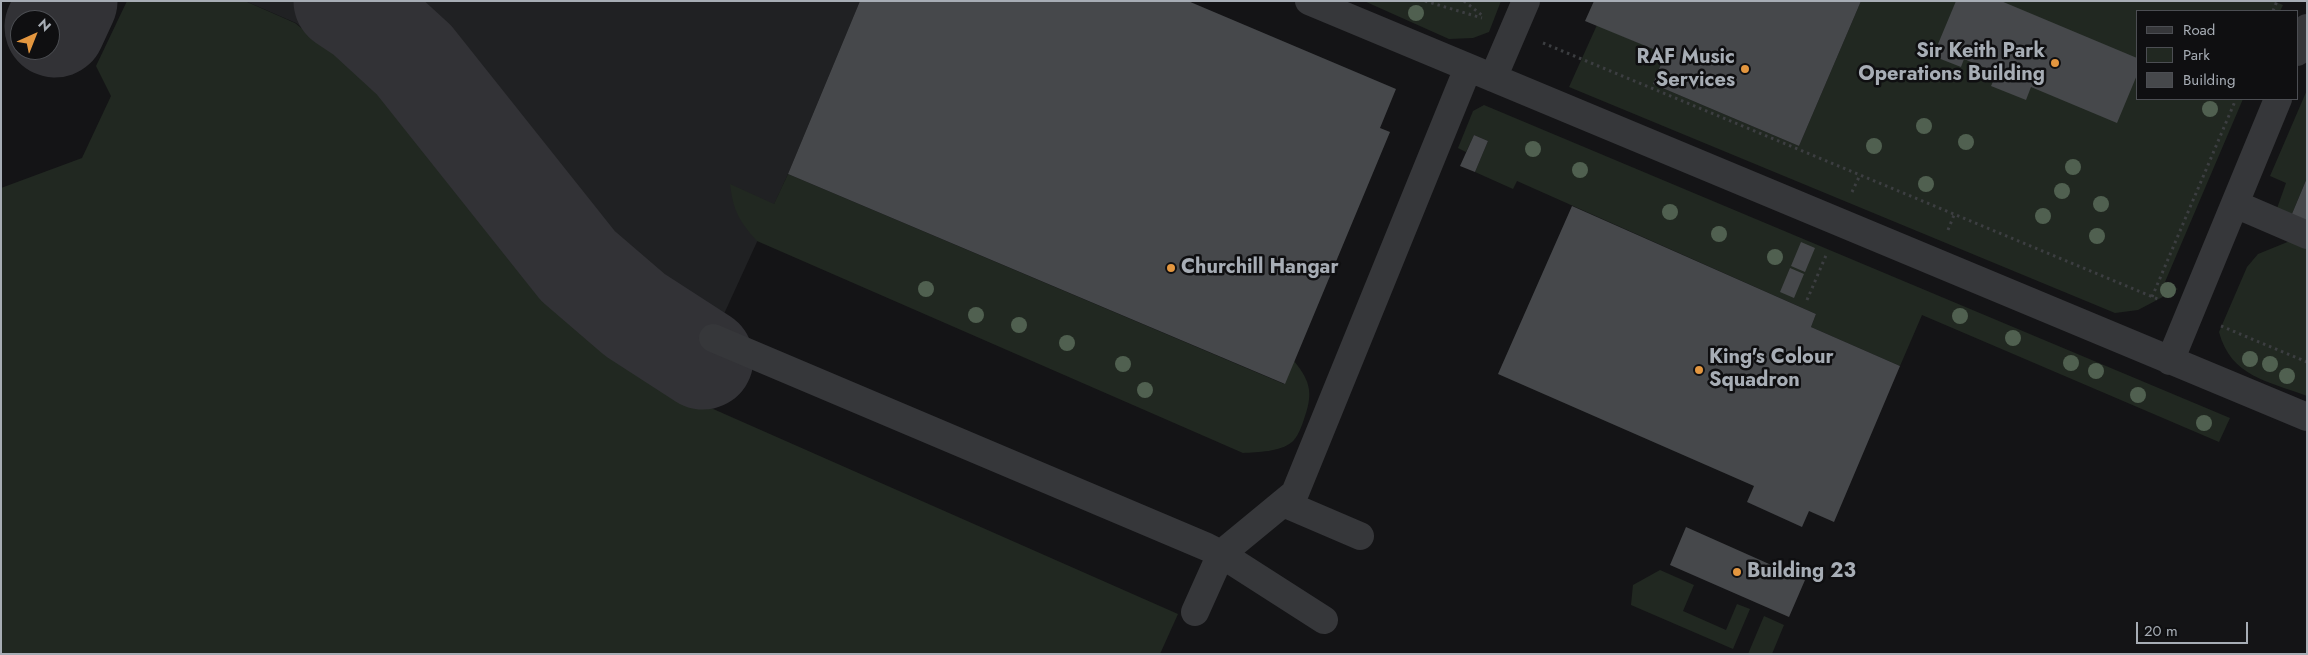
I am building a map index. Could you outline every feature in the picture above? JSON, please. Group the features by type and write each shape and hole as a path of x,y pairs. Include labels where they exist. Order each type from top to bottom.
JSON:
{"street":[{"path":"1309,1 2307,417"},
{"path":"1493,78 1526,1"},
{"path":"2298,50 2307,28"},
{"path":"1195,612 1221,554 1295,493 1468,68"},
{"path":"2170,361 2278,100"},
{"path":"2235,204 2307,235"},
{"path":"713,338 1221,554 1324,620"},
{"path":"1283,503 1360,536"}],"path":[{"path":"1425,1 1488,19 1464,1"},
{"path":"1514,30 2307,362"},
{"path":"2152,297 2236,100"}],"shaded area":[{"path":"245,1 860,1 788,174 686,397 619,363 540,285 386,95 296,23"}],"green space":[{"path":"127,1 245,1 295,23 386,95 540,285 619,363 686,397 1178,614 1160,654 1,654 1,188 82,158 111,96 96,66"},
{"path":"1364,1 1501,1 1489,32 1473,38 1449,39"},
{"path":"1861,1 2274,1 2283,5 2280,10 2136,10 2136,100 2243,100 2165,282 2178,289 2138,310 2115,313 1569,87 1597,25 1665,54 1653,84 1799,146"},
{"path":"2307,90 2307,178 2289,221 2275,214 2286,183 2270,176"},
{"path":"1484,105 2230,418 2219,442 1922,315 1900,366 1811,327 1816,314 1517,181 1513,189 1475,172 1488,141 1474,135 1466,152 1458,148 1473,111"},
{"path":"788,174 1284,384 1294,361 1304,376 1309,390 1306,413 1299,433 1292,442 1281,448 1243,453 757,241 738,215 730,184 774,204"},
{"path":"2290,241 2307,243 2307,396 2265,381 2242,368 2232,359 2219,332 2247,267 2258,254"},
{"path":"1660,570 1694,585 1683,611 1726,630 1737,604 1750,609 1733,649 1631,605 1633,585"},
{"path":"1764,616 1784,625 1772,654 1748,654"}],"building":[{"name":"Churchill Hangar","path":"860,1 1188,1 1396,89 1380,128 1390,132 1285,384 788,174"},
{"name":"RAF Music Services","path":"1594,1 1861,1 1799,146 1653,84 1665,54 1585,21"},
{"name":"Sir Keith Park Operations Building","path":"1956,1 2001,1 2136,58 2136,77 2117,123 2031,87 2026,100 1991,86 1997,73 1964,59 1961,67 1933,56"},
{"path":"1474,135 1488,141 1475,172 1460,166"},
{"path":"2307,178 2307,228 2289,221"},
{"name":"King's Colour Squadron","path":"1572,206 1816,314 1811,327 1900,366 1834,522 1809,511 1802,527 1747,502 1754,486 1498,374"},
{"path":"1801,242 1815,248 1805,272 1791,266"},
{"path":"1790,268 1804,274 1794,298 1780,292"},
{"name":"Building 23","path":"1686,527 1805,580 1789,617 1670,565"}],"taxiway":[{"path":"60,16 67,1"},
{"path":"344,1 365,15 414,60 578,266 635,315 703,359"}],"place":[{"name":"Sir Keith Park Operations Building","path":"2055,63"},
{"name":"RAF Music Services","path":"1745,69"},
{"name":"Churchill Hangar","path":"1171,268"},
{"name":"King's Colour Squadron","path":"1699,370"},
{"name":"Building 23","path":"1737,572"}]}
